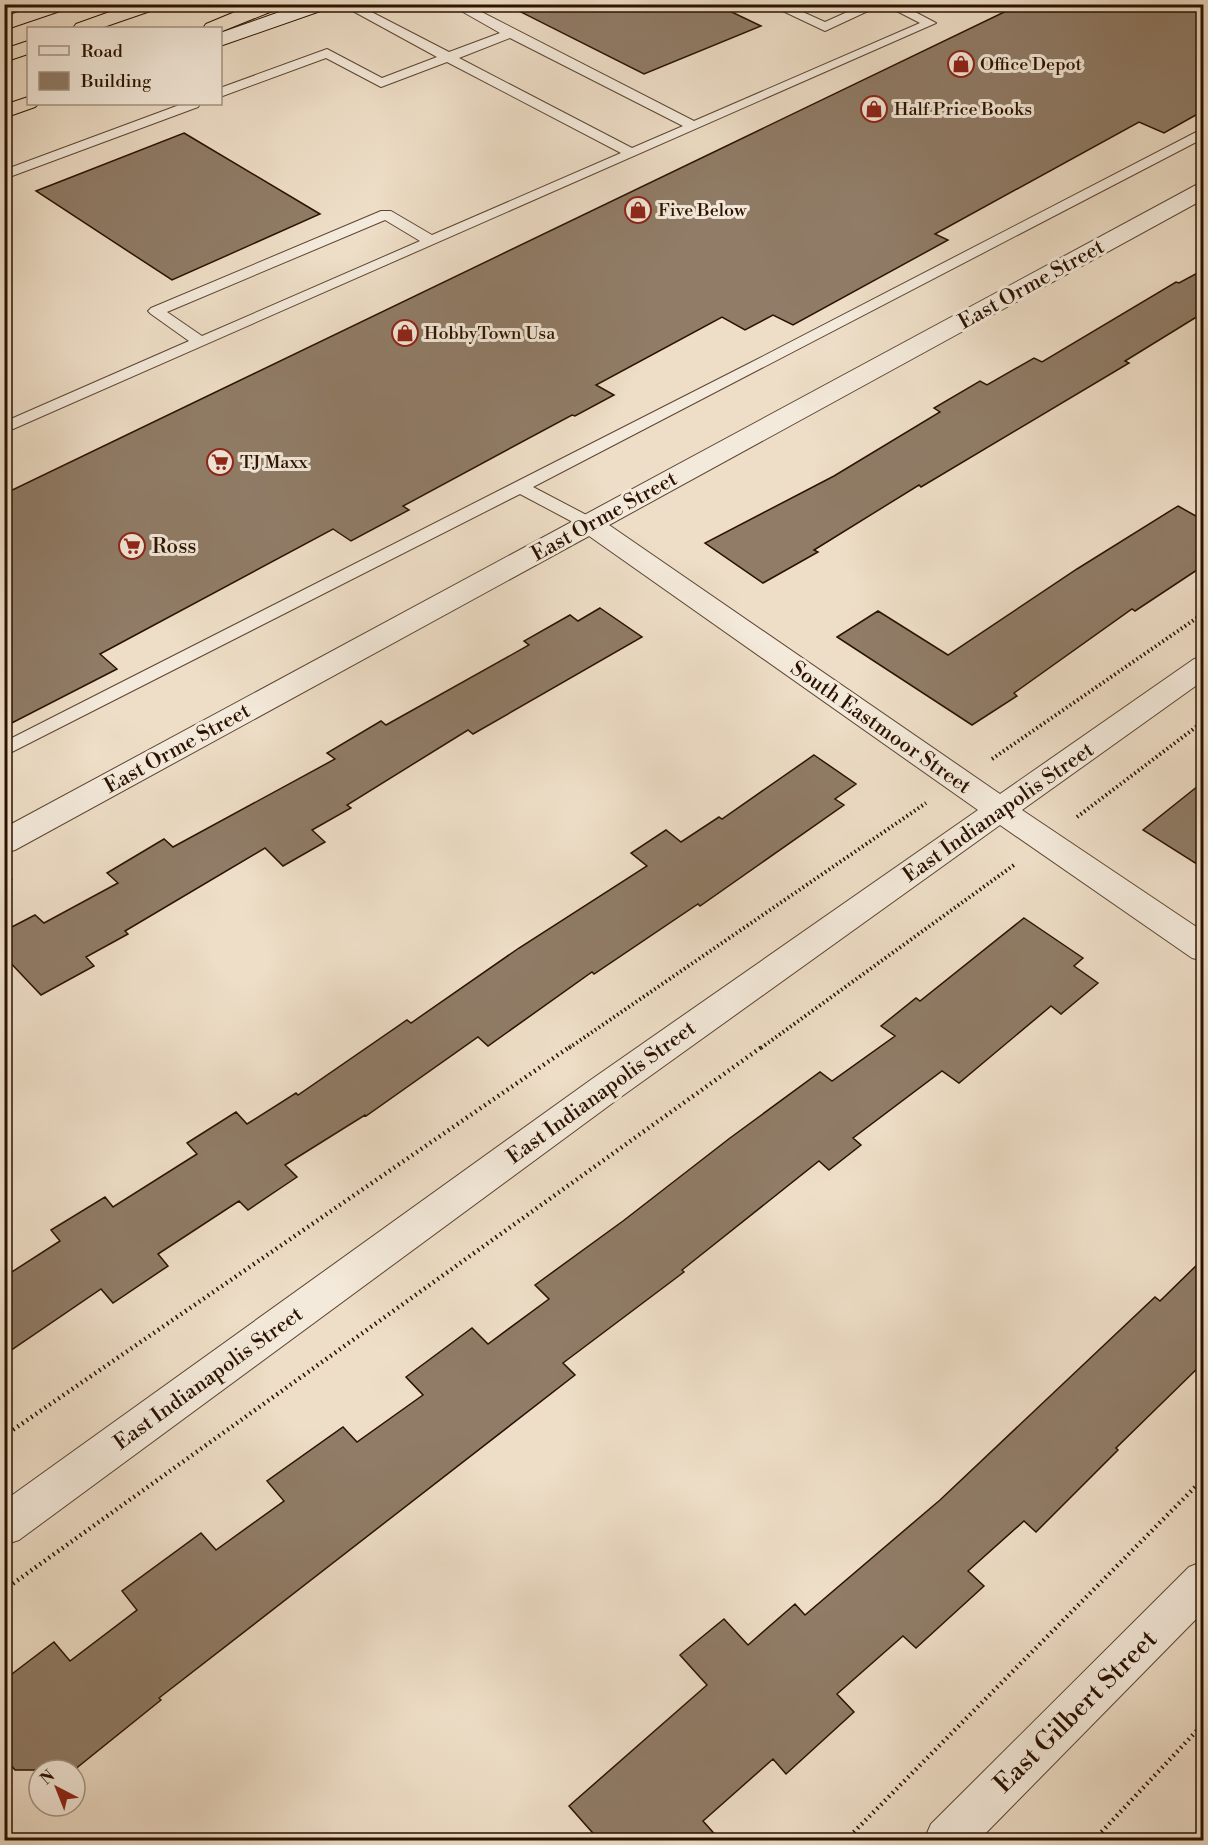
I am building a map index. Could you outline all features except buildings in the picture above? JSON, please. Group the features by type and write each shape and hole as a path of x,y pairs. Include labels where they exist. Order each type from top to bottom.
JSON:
{"highway":[{"path":"4,24 62,4"},
{"path":"86,27 152,4"},
{"path":"216,27 273,4"},
{"path":"4,56 27,47"},
{"path":"4,114 27,102"}],"street":[{"path":"222,39 322,4"},
{"path":"4,114 36,105"},
{"name":"East Orme Street","path":"4,842 1203,190"},
{"name":"South Eastmoor Street","path":"590,524 1045,842 1203,949"},
{"name":"East Indianapolis Street","path":"4,1526 614,1082 1001,811 1203,666"},
{"name":"East Gilbert Street","path":"947,1840 1203,1581"}],"lane":[{"path":"346,4 631,153"},
{"path":"455,4 693,126"},
{"path":"774,4 825,27 877,4"},
{"path":"4,428 930,23 889,4"},
{"path":"222,92 327,53 381,83 511,33"},
{"path":"4,175 190,105"},
{"path":"4,750 520,487 1203,132"},
{"path":"201,342 156,312 386,214 431,241"},
{"path":"520,487 590,524"}],"path":[{"path":"4,1436 1203,614"},
{"path":"4,1590 945,916 1203,721"},
{"path":"846,1840 1203,1478"},
{"path":"1094,1840 1203,1723"}],"place":[{"name":"Office Depot","path":"961,64"},
{"name":"Half Price Books","path":"874,109"},
{"name":"Five Below","path":"638,210"},
{"name":"HobbyTown Usa","path":"405,333"},
{"name":"TJ Maxx","path":"220,462"},
{"name":"Ross","path":"132,546"}]}
